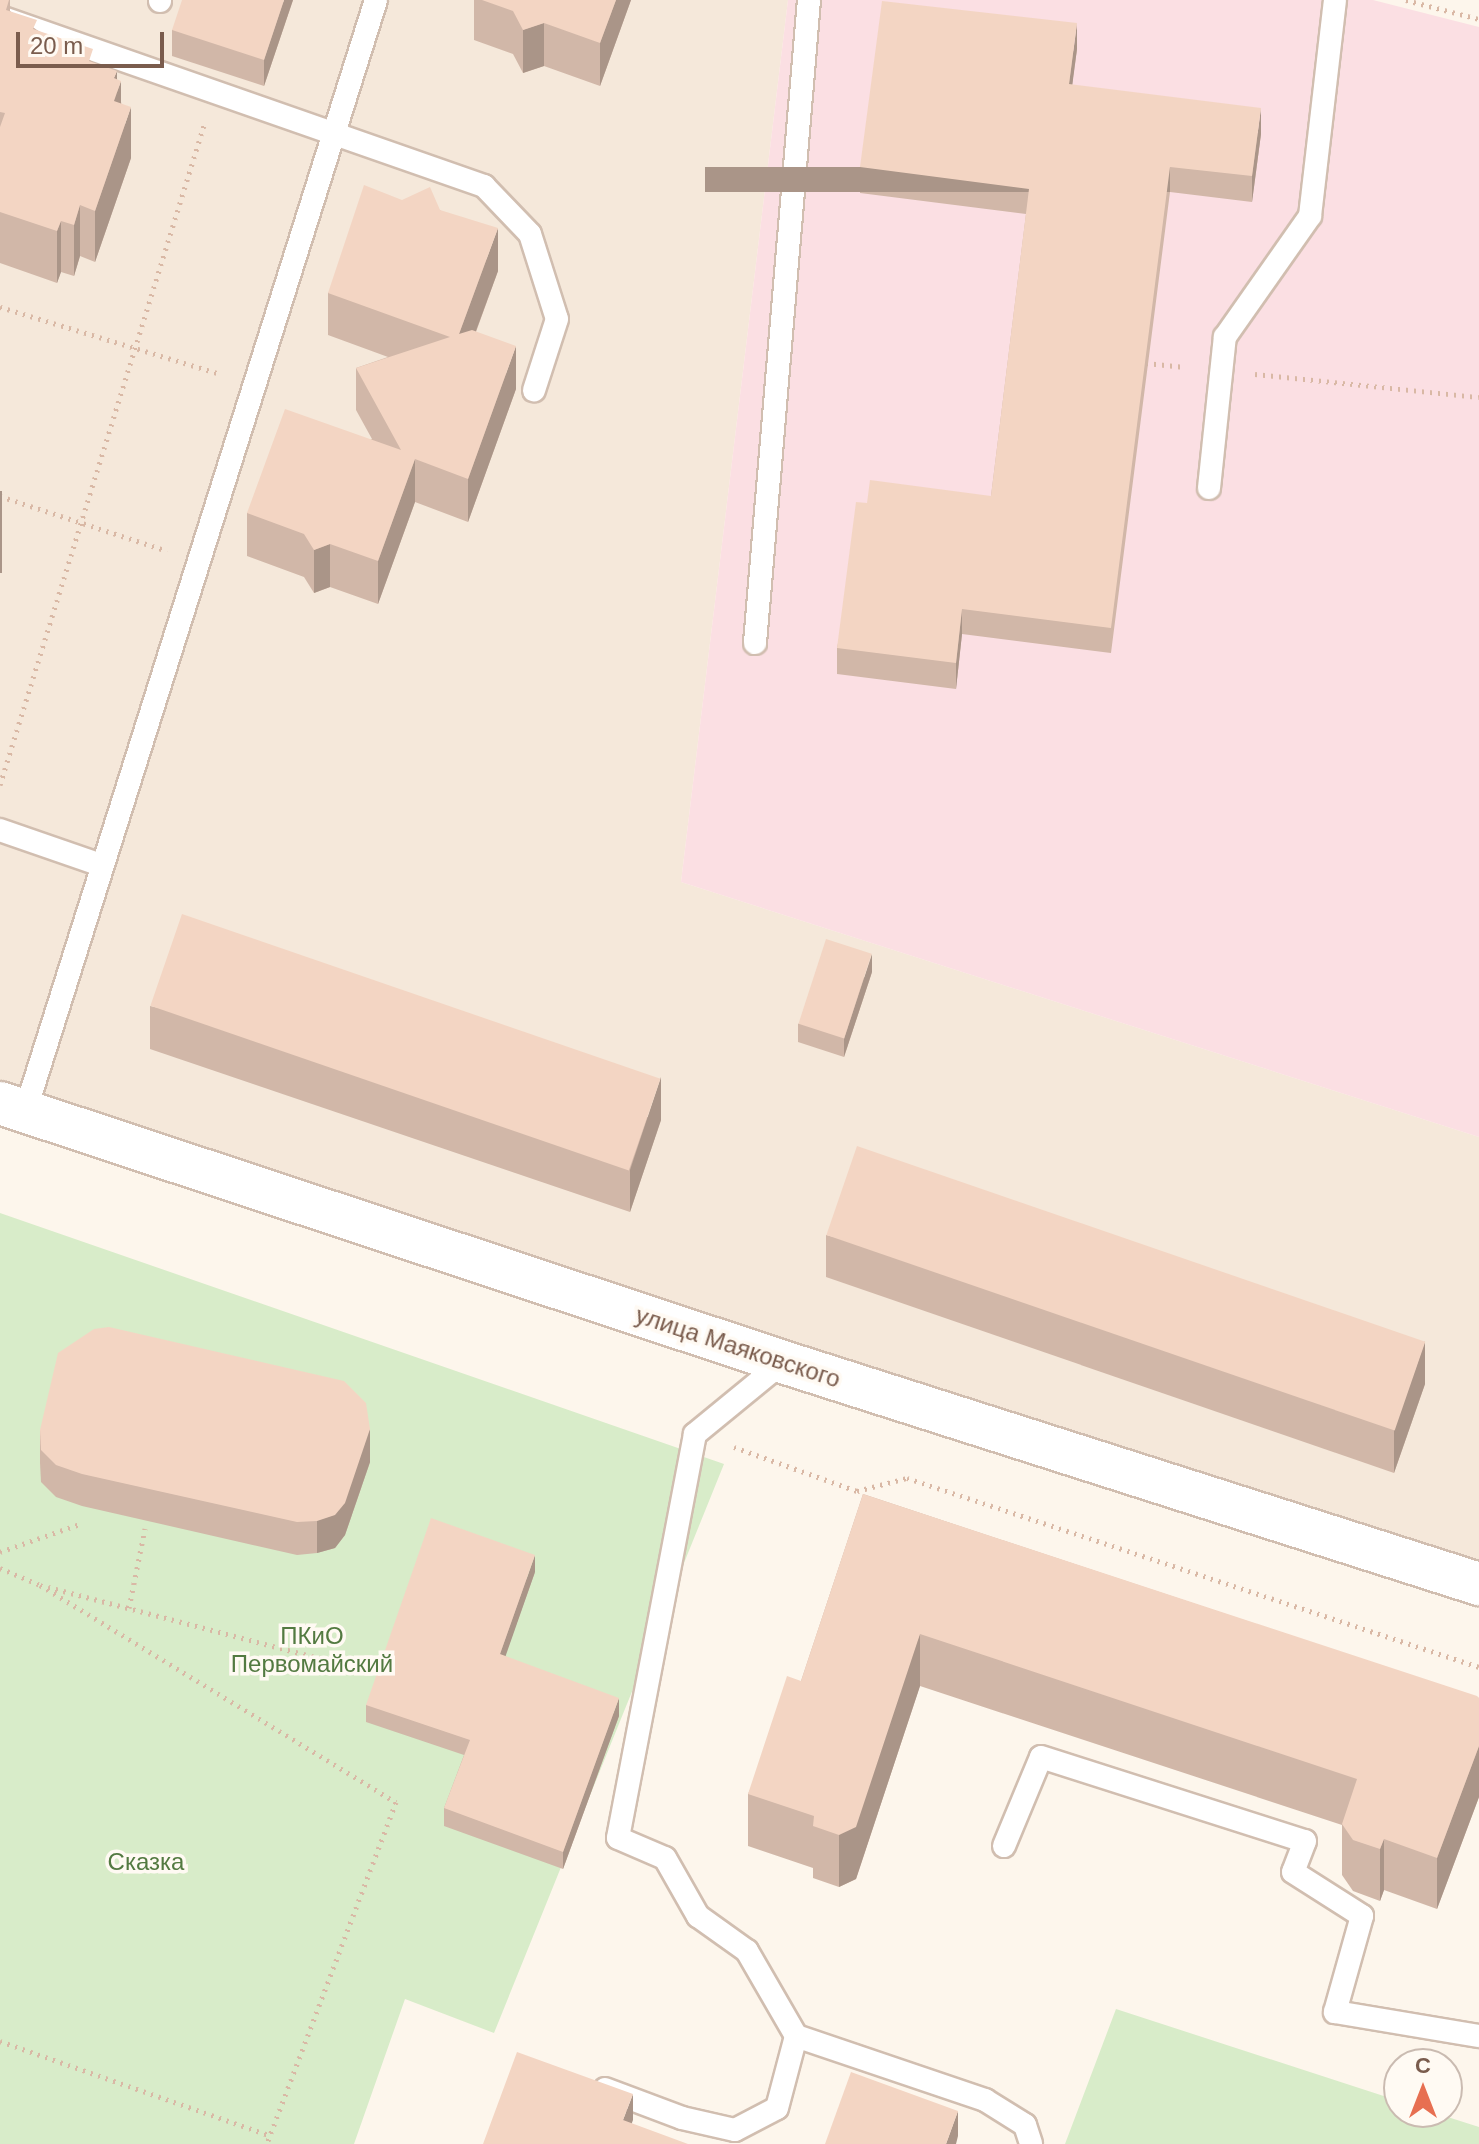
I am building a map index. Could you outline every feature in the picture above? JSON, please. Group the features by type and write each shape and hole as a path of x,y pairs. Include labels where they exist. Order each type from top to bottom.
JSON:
{"street":[{"name":"улица Маяковского","path":"12,1108 783,1362 1479,1584"}],"lane":[{"path":"12,1108 101,865 376,0"},
{"path":"755,643 809,0"},
{"path":"1209,488 1225,337 1310,216 1335,0"},
{"path":"0,17 335,130 484,186 530,234 557,319 534,390"},
{"path":"0,830 101,865"},
{"path":"783,1362 695,1434 618,1838 665,1858 698,1916 747,1951 796,2036 985,2100 1025,2125 1031,2144"},
{"path":"1004,1846 1041,1757 1305,1841 1293,1872 1362,1916 1335,2012 1479,2036"},
{"path":"580,2080 682,2118 735,2130 777,2108 796,2036"}],"path":[{"path":"1406,0 1479,19"},
{"path":"0,785 215,90"},
{"path":"0,307 232,377"},
{"path":"1146,363 1479,397"},
{"path":"0,496 183,556"},
{"path":"695,1434 857,1491 907,1478 1479,1667"},
{"path":"0,1552 80,1524"},
{"path":"129,1608 145,1529"},
{"path":"0,1568 40,1585 396,1802 267,2144"},
{"path":"40,1585 371,1672"},
{"path":"0,2041 269,2135"}],"shaded area":[{"path":"0,0 788,0 681,882 1479,1137 1479,1575 0,1082"},
{"path":"788,0 1373,0 1479,27 1479,1137 681,882"}],"green space":[{"name":"ПКиО Первомайский","path":"0,1213 724,1464 494,2033 405,1999 354,2144 0,2144"},
{"path":"1116,2009 1383,2096 1383,2128 1463,2128 1463,2122 1479,2127 1479,2144 1065,2144"}],"building":[{"path":"0,0 9,0 6,10 37,20 33,29 93,49 89,61 117,71 114,78 121,81 114,101 131,107 95,211 80,205 74,225 61,221 57,231 0,212 0,127 5,113 0,112"},
{"path":"182,0 284,0 264,60 172,30"},
{"path":"482,0 616,0 600,43 544,23 523,30 513,11"},
{"path":"882,1 1077,23 1069,84 1261,108 1252,176 1170,167 1111,628 962,609 956,663 837,648 856,502 867,503 870,480 991,496 1029,189 860,167"},
{"path":"364,185 402,200 430,187 440,210 498,228 459,334 472,330 516,346 468,479 415,459 378,561 330,544 314,550 304,534 247,513 285,409 401,450 356,368 450,337 328,293"},
{"path":"182,914 660,1079 629,1170 150,1006"},
{"path":"826,939 872,954 844,1038 798,1024"},
{"path":"857,1146 1425,1342 1395,1431 826,1235"},
{"path":"109,1327 344,1381 366,1403 370,1429 345,1503 335,1515 317,1521 297,1522 82,1474 56,1465 41,1450 40,1430 58,1353 94,1329"},
{"path":"863,1494 1477,1696 1479,1746 1437,1858 1384,1839 1380,1849 1353,1840 1342,1824 1357,1779 920,1634 856,1827 839,1835 813,1826 814,1816 748,1794 787,1676 801,1681"},
{"path":"431,1518 535,1555 500,1654 619,1698 563,1852 444,1808 470,1740 366,1705"},
{"path":"517,2052 633,2094 623,2120 688,2144 483,2144"},
{"path":"851,2072 958,2111 946,2144 825,2144"}],"park label":[{"name":"Сказка","path":"146,1862"}]}
